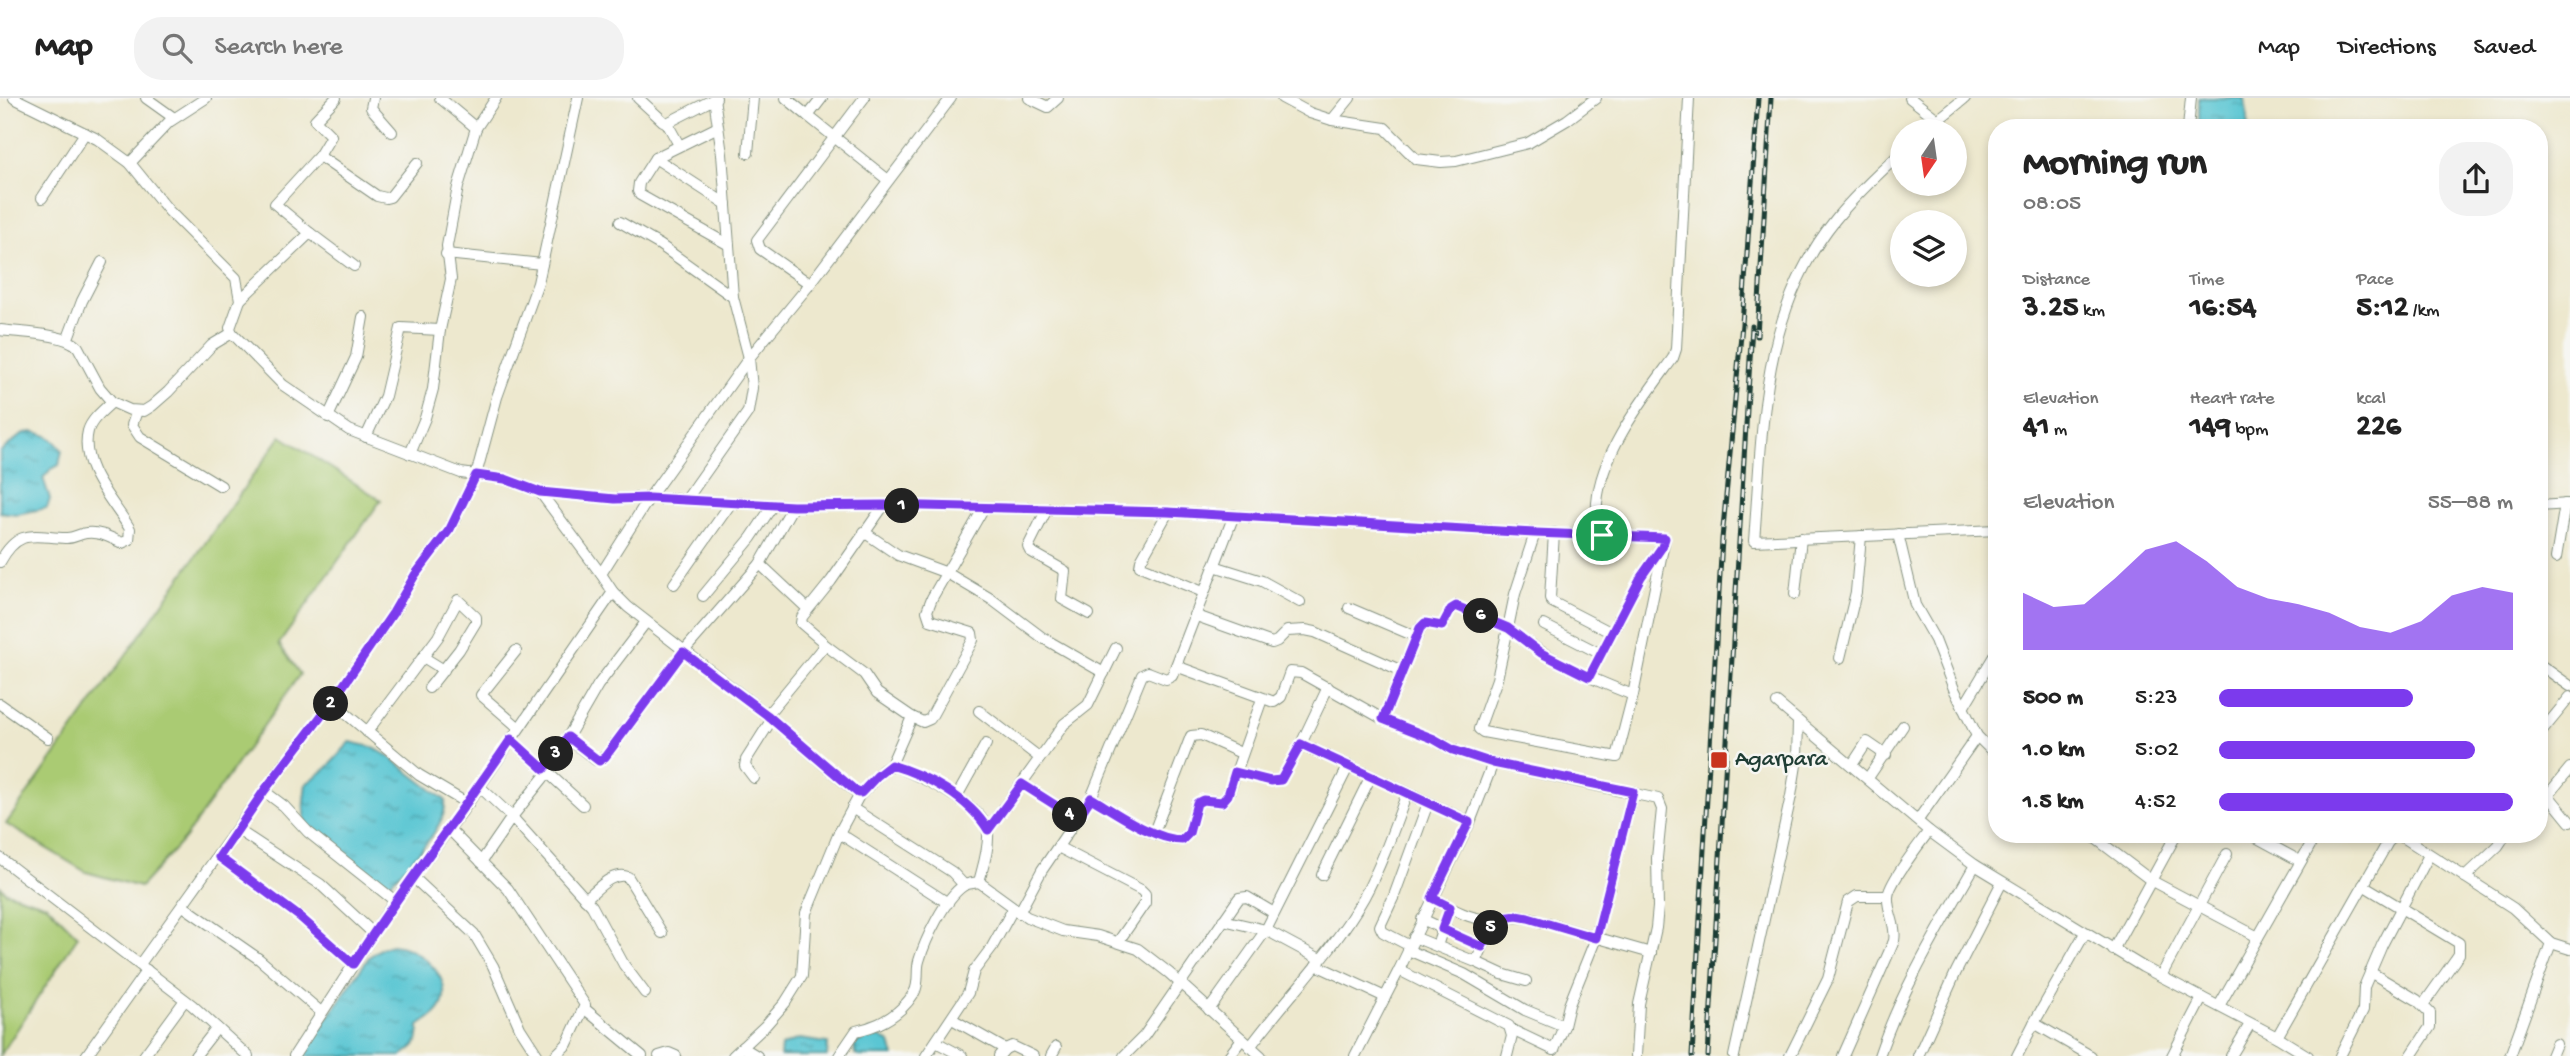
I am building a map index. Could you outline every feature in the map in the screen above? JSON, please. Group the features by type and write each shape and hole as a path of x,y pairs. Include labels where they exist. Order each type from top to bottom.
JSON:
{"street":[{"path":"14,98 85,133 130,163 169,211 236,278 240,300"},
{"path":"146,98 174,118"},
{"path":"130,163 174,118 206,98"},
{"path":"336,98 314,120 331,136 319,156 275,204 354,266"},
{"path":"361,98 371,102 392,132"},
{"path":"440,98 476,128"},
{"path":"410,454 425,418 433,388 440,330 451,279 446,254 458,187 476,128 496,98"},
{"path":"86,1056 183,906 264,791 332,702 393,613 415,575 450,529 476,475 494,407 542,264 578,98"},
{"path":"638,98 667,123 679,145"},
{"path":"667,123 715,98 733,297 749,358 752,388 748,412 686,500"},
{"path":"748,153 753,98"},
{"path":"786,98 888,180"},
{"path":"808,116 822,98"},
{"path":"810,284 760,249 757,240 864,98"},
{"path":"601,574 649,498 749,358 810,284 951,98"},
{"path":"1029,98 1048,107 1058,98"},
{"path":"1282,98 1310,113 1332,120 1385,128 1416,159 1441,162 1456,161 1528,143 1567,120 1596,98"},
{"path":"1332,120 1350,98"},
{"path":"1602,535 1597,499 1610,459 1626,426 1673,358 1676,349 1689,98"},
{"path":"1910,98 1937,119 1965,98"},
{"path":"1926,110 1929,98"},
{"path":"2189,119 2191,98"},
{"path":"718,127 655,158 639,183 638,191 640,195 729,245"},
{"path":"42,198 85,133"},
{"path":"319,156 377,196 386,198 390,197 417,163"},
{"path":"655,158 726,204"},
{"path":"1890,164 1835,220 1803,269 1786,304 1774,345 1765,408 1754,541 1988,530"},
{"path":"620,222 660,244 733,297"},
{"path":"310,233 240,300 230,328 232,332 284,384 349,430 461,473 505,479 540,492 615,499 649,498 793,506 884,505 1168,512 1602,535 1663,543"},
{"path":"446,254 542,264"},
{"path":"68,338 82,301 102,261"},
{"path":"328,417 356,357 363,317"},
{"path":"366,437 385,396 401,328 440,330"},
{"path":"0,330 68,338 78,347 100,388 112,402 130,411 152,406 212,345 232,332"},
{"path":"2,555 25,538 37,534 65,538 89,532 122,543 129,540 130,530 97,482 87,448 88,430 97,416 112,402"},
{"path":"137,411 132,425 140,437 221,486"},
{"path":"540,492 613,592 646,622 769,717 860,794"},
{"path":"674,584 732,503"},
{"path":"2548,505 2567,504 2556,558"},
{"path":"703,596 751,538 773,505"},
{"path":"884,505 801,622 824,644 864,674 877,694 923,722 930,719 973,640 972,633 936,622 927,616 932,598 983,509"},
{"path":"568,737 596,760 605,757 683,652 760,564 793,506"},
{"path":"1047,509 1028,547 1030,551 1065,570 1062,599 1088,614"},
{"path":"1168,512 1140,566 1203,592"},
{"path":"926,1056 968,993 974,971 1091,798 1142,675 1148,672 1166,679 1172,676 1234,515"},
{"path":"864,532 906,559 947,573 991,598 1051,643 1104,673"},
{"path":"1535,533 1515,594 1497,679 1479,726 1483,732 1617,757 1657,584 1663,543"},
{"path":"1554,533 1550,598 1552,602 1612,633"},
{"path":"1898,534 1915,605 1935,640 1976,736 1988,747"},
{"path":"1840,658 1856,592 1861,536"},
{"path":"1796,594 1801,538"},
{"path":"1589,677 1641,577 1663,543"},
{"path":"760,564 808,609"},
{"path":"1214,566 1262,581 1300,602"},
{"path":"294,1056 395,901 468,804 518,727 613,592"},
{"path":"367,732 424,657 458,600 476,617 476,622 429,688"},
{"path":"1383,719 1425,623 1442,626 1451,609 1456,606 1508,628 1541,653 1633,695"},
{"path":"1349,608 1417,637"},
{"path":"1194,615 1272,643 1278,641 1287,631 1309,630 1402,671"},
{"path":"481,862 546,771 598,685 646,622"},
{"path":"1544,625 1601,654"},
{"path":"754,778 745,766 746,760 769,717 824,644"},
{"path":"979,882 988,830 1064,724 1088,705 1116,648"},
{"path":"516,651 481,695 518,727"},
{"path":"424,657 443,670"},
{"path":"1176,666 1262,699 1278,701 1287,676 1295,671 1383,719 1434,739 1453,750 1493,763 1655,797 1661,803 1657,858 1658,907 1639,1003 1636,1056"},
{"path":"1962,708 1988,666"},
{"path":"2548,670 2570,686"},
{"path":"1235,772 1271,781 1281,780 1328,687"},
{"path":"2548,724 2570,697"},
{"path":"1091,798 1154,832 1177,840 1186,838 1197,803 1203,800 1222,802 1228,795 1262,699"},
{"path":"332,702 419,775 468,804"},
{"path":"1777,703 1929,831 1975,865 2113,950 2277,1037 2301,1054"},
{"path":"0,704 48,737"},
{"path":"979,711 1040,758"},
{"path":"733,1056 778,1011 803,976 806,913 839,833 860,794 891,765 912,717"},
{"path":"1734,1056 1791,796 1797,759 1798,722"},
{"path":"1868,778 1903,726"},
{"path":"1154,832 1191,736 1201,735 1241,753"},
{"path":"1918,820 1976,736"},
{"path":"511,739 583,805"},
{"path":"1852,765 1867,742 1886,755"},
{"path":"957,796 986,744"},
{"path":"1301,744 1469,822"},
{"path":"1355,1056 1469,822 1493,763"},
{"path":"891,765 957,796 982,820 988,830"},
{"path":"1209,1010 1266,930 1348,767"},
{"path":"2570,768 2548,795 2570,822"},
{"path":"1322,875 1370,778"},
{"path":"1022,784 1077,819"},
{"path":"479,786 512,817 585,899 606,930 624,965 645,993"},
{"path":"264,791 284,806 308,832 395,901"},
{"path":"1399,970 1497,1019 1553,1053 1596,938 1633,792"},
{"path":"1229,1056 1246,1043 1318,962 1363,900 1407,793"},
{"path":"1428,803 1394,896 1380,926 1382,932 1411,944 1525,1010 1564,1026"},
{"path":"852,808 952,872 964,885"},
{"path":"449,829 508,889 583,1001 585,1009 642,1056"},
{"path":"238,830 320,884 373,933"},
{"path":"1843,1056 1894,941 1895,927 1887,896 1929,831"},
{"path":"839,833 948,903"},
{"path":"2104,843 2152,881 2258,937"},
{"path":"2113,950 2172,843"},
{"path":"2267,843 2300,861"},
{"path":"2219,1006 2311,843"},
{"path":"2277,1037 2388,843"},
{"path":"2411,843 2513,908 2551,943 2570,949"},
{"path":"2465,877 2500,843"},
{"path":"1058,847 1145,894 1145,903 1118,942"},
{"path":"2161,976 2227,854"},
{"path":"2340,1056 2363,1010 2364,987 2370,972 2401,906 2429,856"},
{"path":"219,857 300,917 353,964"},
{"path":"0,858 144,967 248,1056"},
{"path":"1879,1056 1905,991 1975,865"},
{"path":"585,899 614,876 621,874 628,877 662,933"},
{"path":"413,877 474,934 494,966 520,1028 538,1056"},
{"path":"839,1056 856,1031 874,1027 898,1012 916,991 918,964 925,943 948,903 964,885 979,882 1016,911 1063,931 1098,936 1138,948 1261,1056"},
{"path":"1917,1056 2002,882"},
{"path":"2363,885 2452,938 2460,948 2455,960 2423,1005"},
{"path":"1790,1056 1828,978 1848,902 1857,896 1887,896"},
{"path":"1124,1056 1144,1036 1179,982 1242,897 1275,913"},
{"path":"1432,898 1477,918 1528,918 1651,953"},
{"path":"183,906 259,959 321,1012"},
{"path":"1437,946 1450,907"},
{"path":"1422,919 1482,947"},
{"path":"1476,962 1495,919"},
{"path":"1223,920 1266,930 1318,962 1385,997"},
{"path":"2017,1056 2085,933"},
{"path":"2510,1056 2551,943"},
{"path":"1411,944 1437,946 1502,974 1527,981"},
{"path":"2370,972 2423,1005 2430,1013 2430,1027 2411,1056"},
{"path":"2172,1056 2202,998"},
{"path":"144,1056 185,1000"},
{"path":"555,1056 567,1044 585,1009"},
{"path":"952,1019 1002,1053 1012,1046 1033,1056"},
{"path":"2034,1023 2091,1056"},
{"path":"2231,1056 2250,1024"},
{"path":"195,1056 217,1028"},
{"path":"1507,1056 1512,1030"},
{"path":"936,1042 962,1056"},
{"path":"2551,1056 2556,1044"},
{"path":"742,1047 757,1056"},
{"path":"659,1056 669,1053 676,1056"}],"green space":[{"path":"281,436 381,500 279,644 300,674 184,839 140,887 86,872 6,824"},
{"path":"0,886 6,892 47,905 78,936 0,1056"}],"water":[{"path":"2199,98 2245,98 2247,119 2199,119"},
{"path":"34,432 50,438 62,450 59,465 43,478 50,499 47,508 17,514 0,512 0,452 24,433"},
{"path":"350,742 372,747 388,756 445,800 444,811 434,833 390,883 382,884 306,825 306,784 327,768"},
{"path":"392,945 412,951 421,957 437,972 442,982 443,1002 433,1016 419,1026 416,1044 401,1056 302,1056 369,957"},
{"path":"870,1030 890,1043 894,1056 855,1054 854,1043 865,1039"},
{"path":"799,1039 828,1043 827,1056 780,1056 781,1046"}],"railway":[{"path":"1692,1056 1722,539 1742,324 1758,98"},
{"path":"1757,336 1771,98"},
{"path":"1708,1056 1752,326"}],"place":[{"name":"Agarpara","path":"1719,760"}],"route":[{"path":"476,475 505,479 540,492 615,499 649,498 793,506 884,505 1168,512 1602,535 1665,538 1662,547 1641,577 1589,677 1527,645 1508,628 1456,606 1451,609 1442,626 1425,623 1420,628 1383,719 1439,741 1453,750 1493,763 1633,792 1596,938 1517,916 1495,919 1482,947 1442,929 1450,907 1432,898 1469,822 1301,744 1284,778 1277,782 1235,772 1228,795 1222,802 1203,800 1197,803 1189,833 1182,840 1170,839 1154,832 1091,798 1077,819 1022,784 988,830 982,820 957,796 891,765 858,793 767,715 683,652 605,757 599,761 568,737 544,769 511,739 353,964 300,917 219,857 264,791 332,702 393,613 415,575 450,529 476,475"}]}
